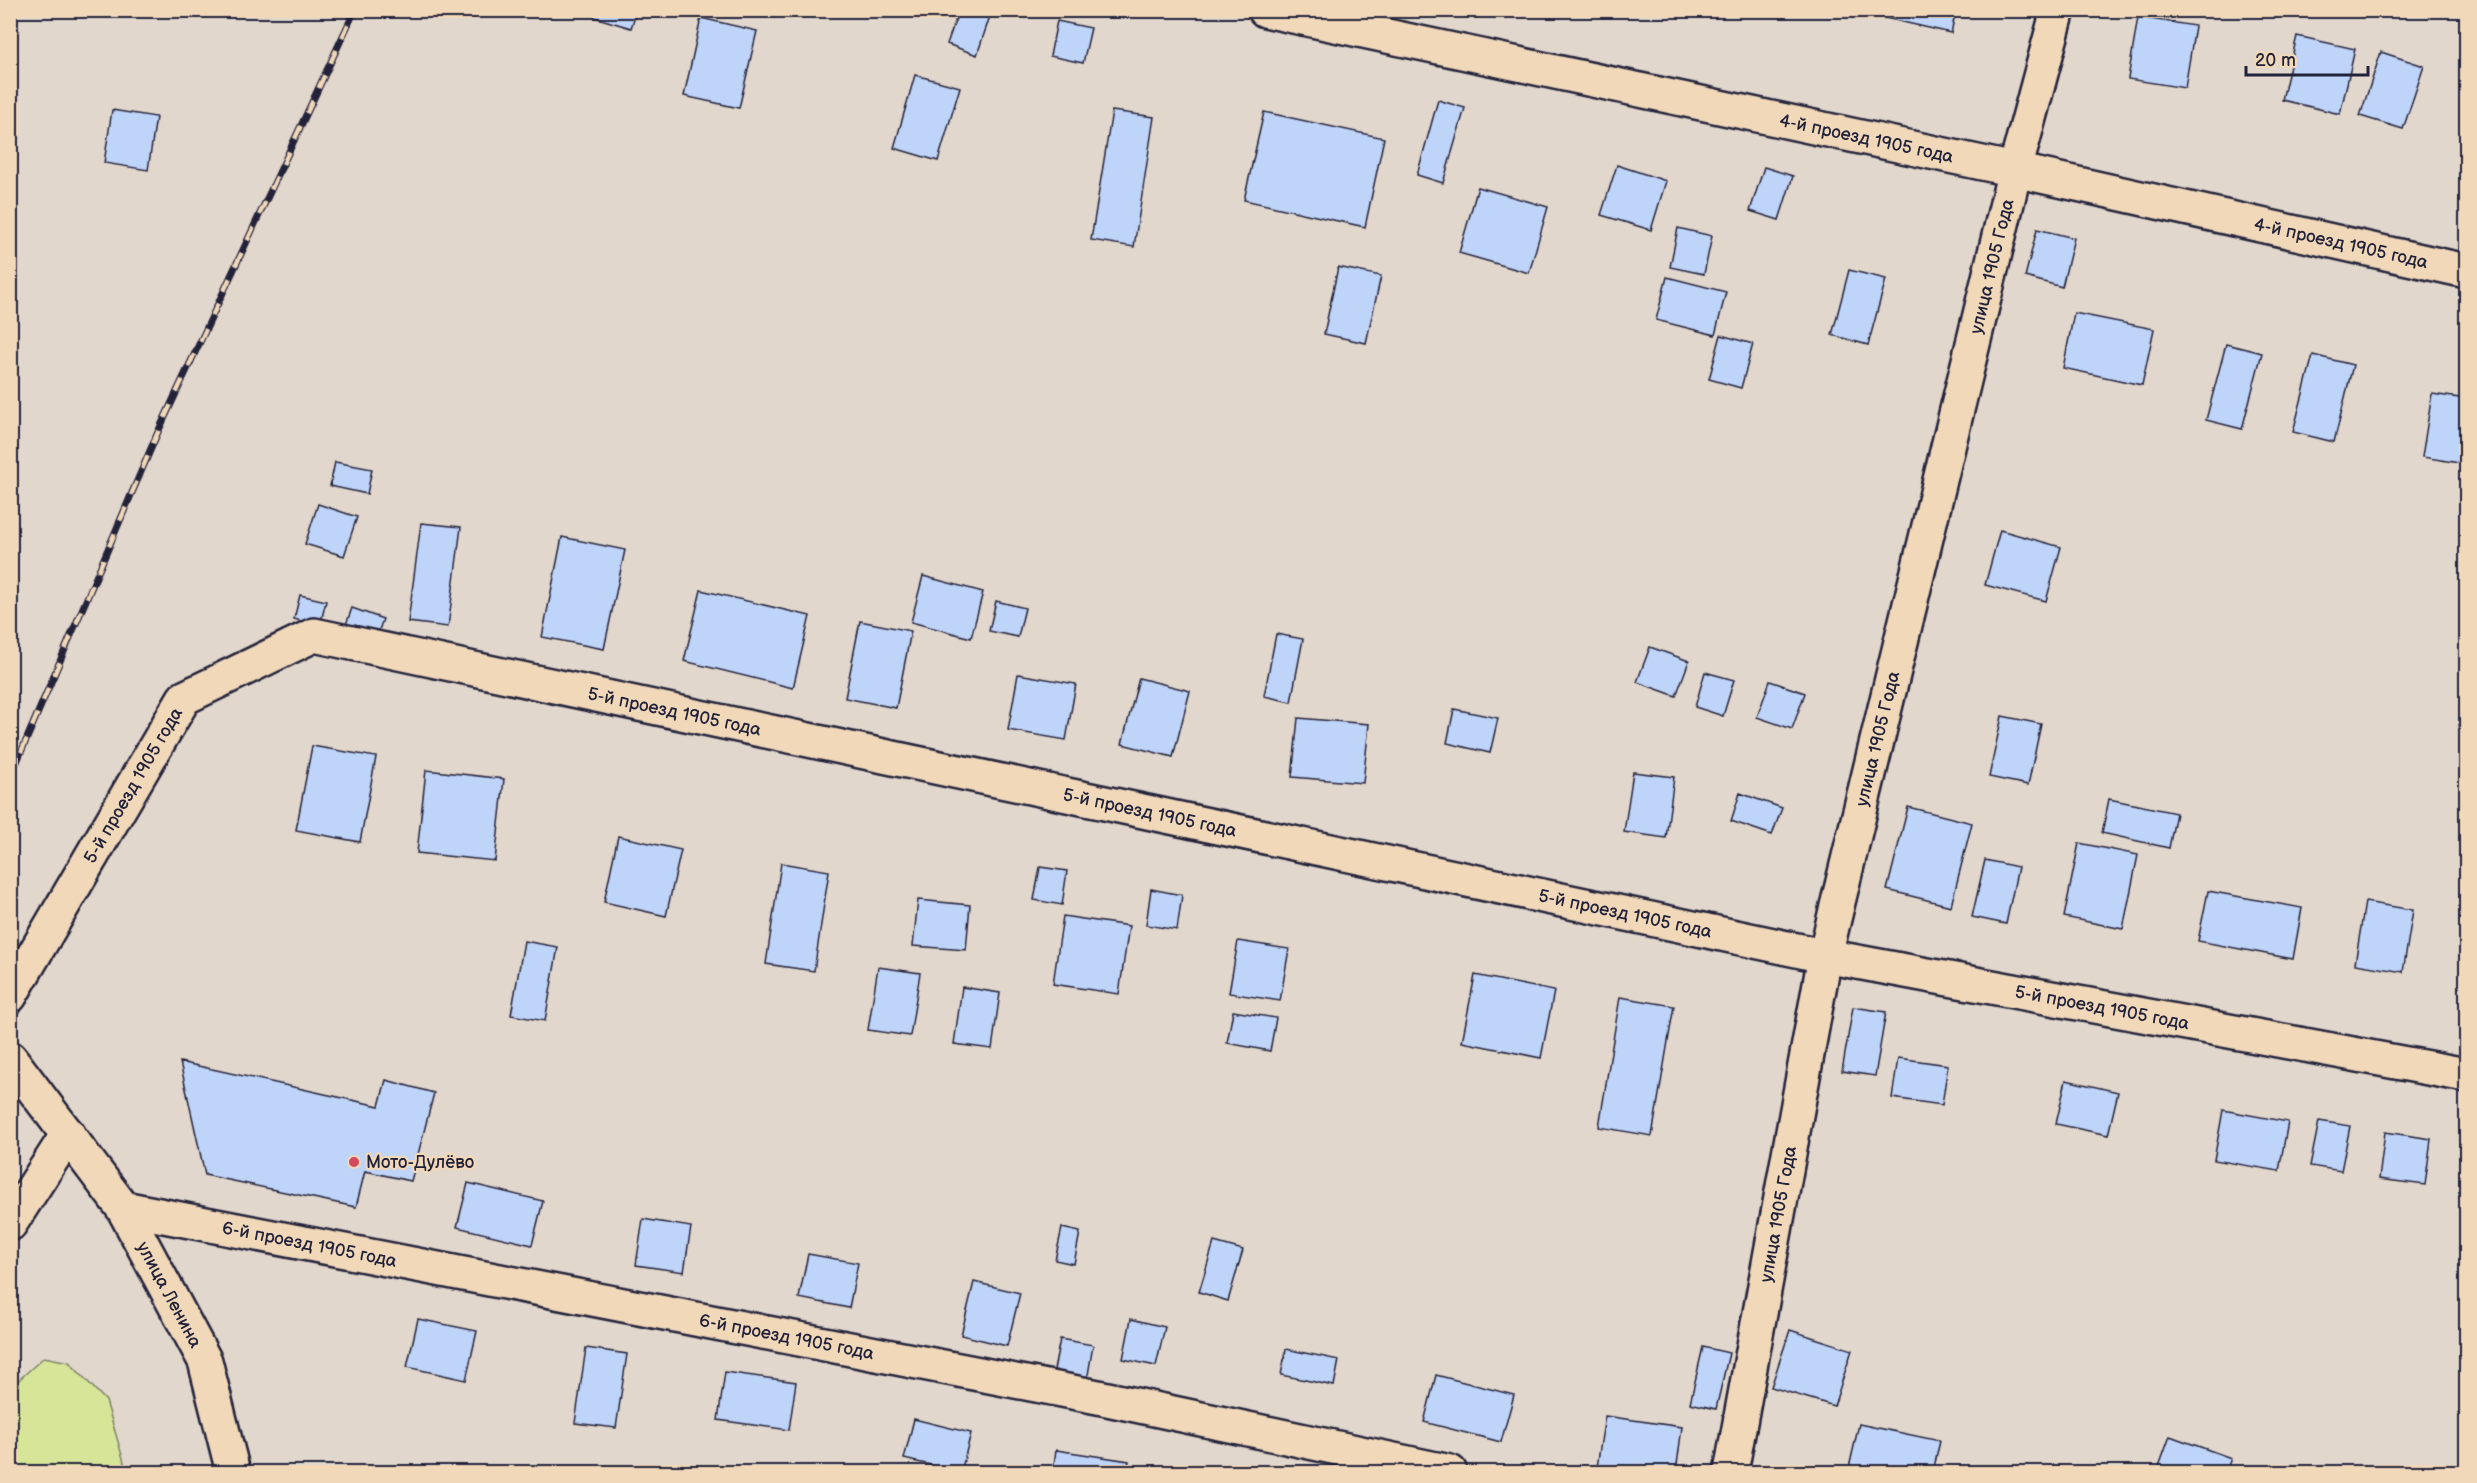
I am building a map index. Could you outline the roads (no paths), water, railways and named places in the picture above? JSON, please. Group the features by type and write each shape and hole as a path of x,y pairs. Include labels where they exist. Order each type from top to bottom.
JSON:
{"main road":[{"name":"4-й проезд 1905 года","path":"1265,10 2015,170 2466,271"},
{"name":"улица 1905 Года","path":"1731,1473 1825,956 2015,170 2058,10"},
{"name":"5-й проезд 1905 года","path":"10,996 184,698 314,635 1825,956 2466,1075"},
{"name":"улица Ленина","path":"10,1058 123,1208 205,1361 233,1473"},
{"path":"10,1224 68,1134"},
{"name":"6-й проезд 1905 года","path":"123,1208 1098,1397 1450,1473"}],"railway":[{"path":"10,778 158,432 355,10"}],"place":[{"name":"Мото-Дулёво","path":"354,1162"}]}
